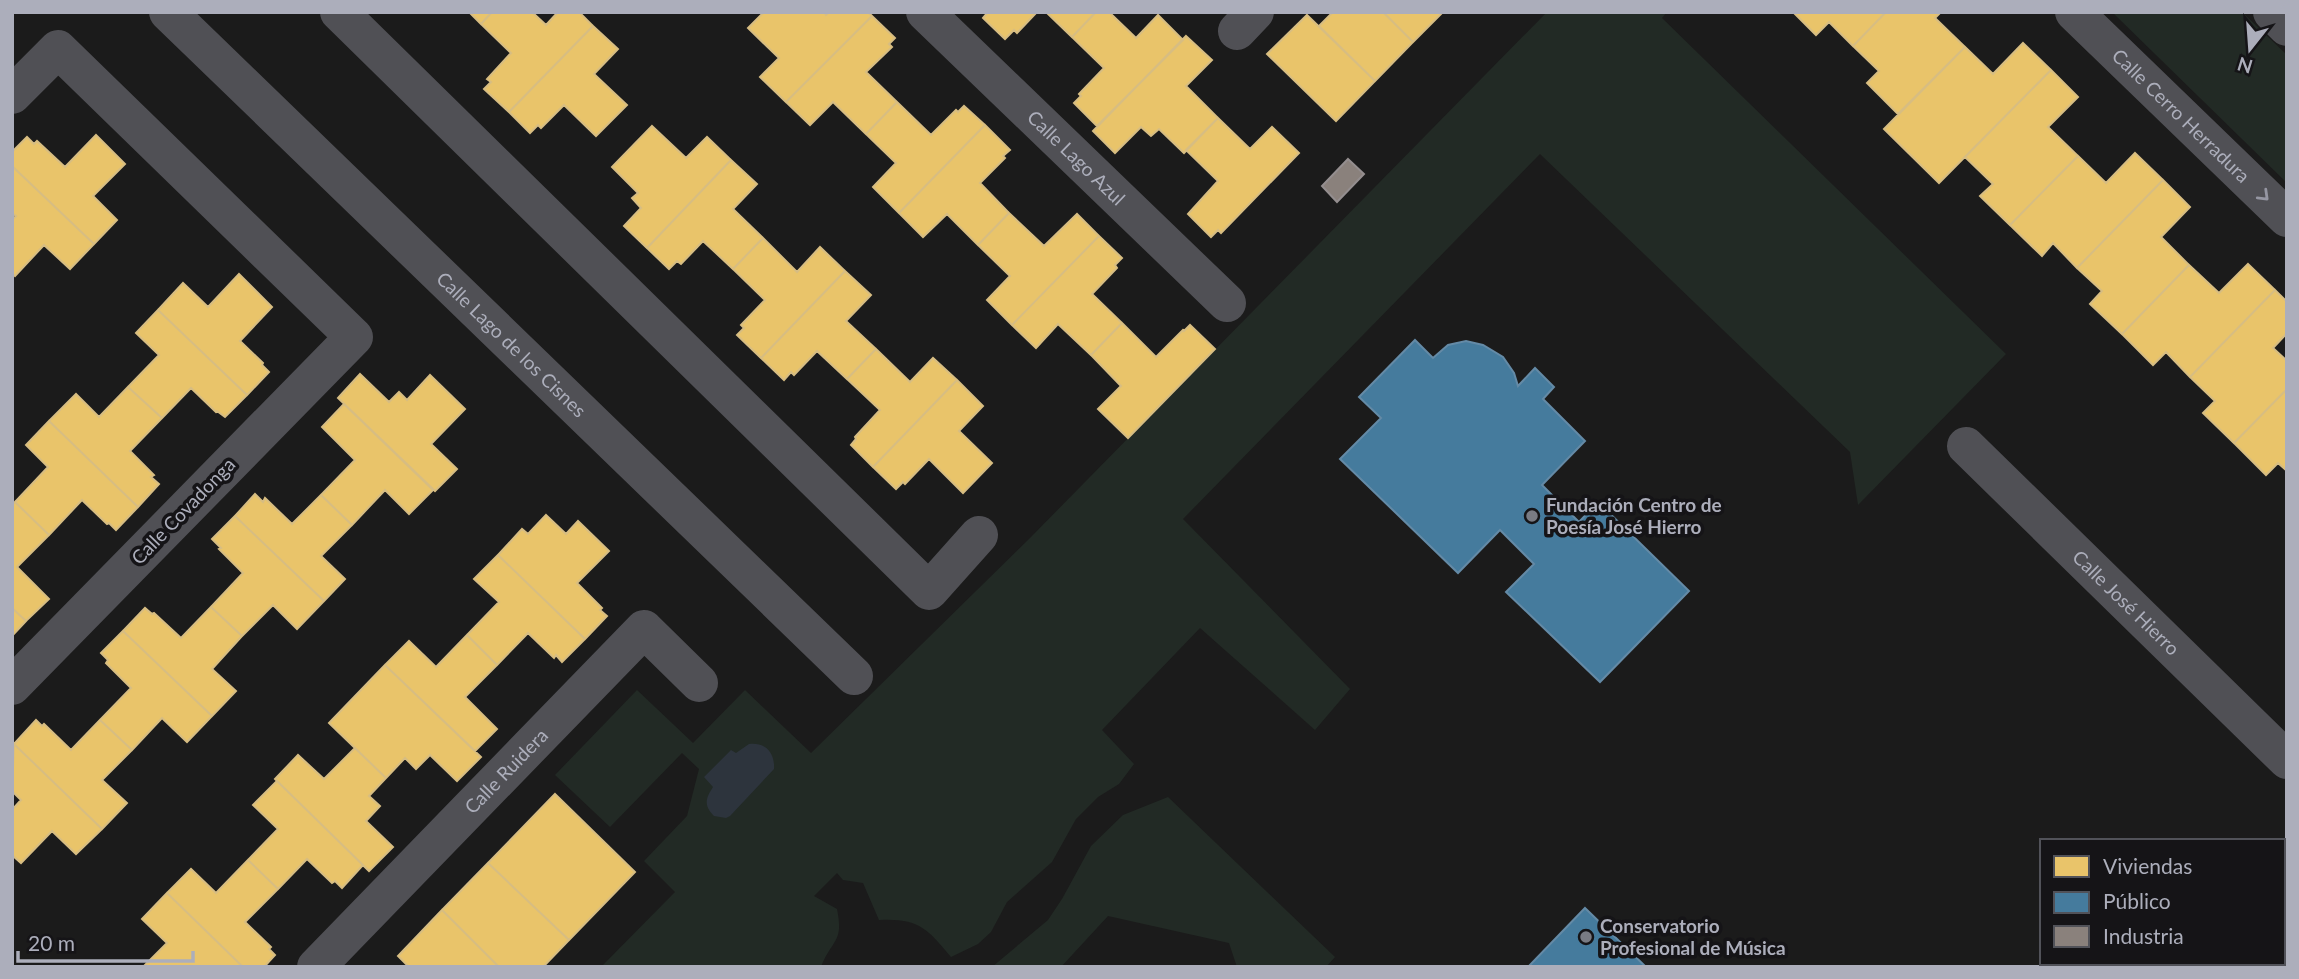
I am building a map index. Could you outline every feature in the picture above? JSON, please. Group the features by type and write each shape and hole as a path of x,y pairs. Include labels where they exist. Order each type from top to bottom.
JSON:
{"street":[{"name":"Calle Lago de los Cisnes","path":"168,12 854,676"},
{"path":"339,12 929,591 979,535"},
{"name":"Calle Lago Azul","path":"925,12 1227,303"},
{"name":"Calle Cerro Herradura","path":"2074,12 2287,219"},
{"path":"2272,12 2287,27"},
{"name":"Calle Covadonga","path":"12,95 58,49 354,337 12,686"},
{"name":"Calle José Hierro","path":"1966,446 2287,761"},
{"name":"Calle Ruidera","path":"316,967 644,629 699,683"}],"shaded area":[{"path":"1547,12 1667,12 1662,18 2006,354 1858,505 1850,452 1540,154 1183,519 1350,689 1315,730 1200,628 1102,730 1134,764 1119,784 1098,797 1076,819 1052,862 1007,902 991,932 978,944 951,957 921,927 903,921 879,920 863,883 843,880 837,873 814,896 837,909 839,920 838,935 821,967 601,967 675,892 644,861 687,816 699,769 682,753 610,827 555,775 637,690 693,743 745,690 811,753 1029,539"},
{"path":"2112,12 2242,12 2287,55 2287,183"},
{"path":"749,744 768,749 773,758 774,769 730,816 714,816 707,802 713,787 704,777 731,750 736,753"},
{"path":"1168,797 1335,957 1326,967 1237,967 1229,943 1108,916 1061,967 992,967 1048,920 1091,846 1123,815"},
{"path":"2285,876 2287,877 2287,967 2143,967 2285,965"}],"building: Viviendas":[{"path":"469,12 492,12 481,24"},
{"path":"492,12 532,12 546,25 558,12 579,12 593,26 509,112 484,89 491,82 487,79 511,53 481,24"},
{"path":"764,12 824,12 826,15 829,12 868,12 872,16 786,102 760,77 779,58 748,28"},
{"path":"988,12 1037,12 1017,33 1014,30 1005,39 983,18"},
{"path":"1046,12 1096,12 1072,37"},
{"path":"1096,12 1109,12 1136,38 1158,15 1183,40 1097,126 1074,103 1104,68 1072,37"},
{"path":"1333,12 1383,12 1413,42 1375,81 1319,26"},
{"path":"1383,12 1443,12 1413,42"},
{"path":"1793,12 1886,12 1853,46 1829,22 1816,35"},
{"path":"1886,12 1941,12 1935,18 1965,47 1898,114 1867,83 1879,71 1853,46"},
{"path":"1307,15 1375,81 1336,121 1267,54"},
{"path":"872,16 895,38 889,44 892,47 866,72 897,102 866,134 833,102 810,125 786,102"},
{"path":"593,26 618,49 594,74 627,105 596,136 564,105 541,128 538,125 530,133 509,112"},
{"path":"1186,36 1212,60 1186,86 1218,118 1184,153 1159,129 1151,136 1141,127 1115,153 1093,131"},
{"path":"2023,43 2051,70 1939,183 1884,129 1965,47 1993,74"},
{"path":"2051,70 2078,97 2048,127 2078,156 2010,225 1980,196 1993,184 1965,157"},
{"path":"897,102 931,135 956,110 958,112 964,106 985,125 899,213 873,187 896,163 866,134"},
{"path":"1218,118 1250,149 1272,127 1299,153 1221,233 1218,230 1211,237 1188,214 1218,181 1186,150"},
{"path":"985,125 1010,150 980,183 1009,213 978,245 947,214 923,237 899,213"},
{"path":"652,126 686,158 707,137 731,160 647,248 624,226 641,208 632,198 638,193 612,167"},
{"path":"96,135 125,164 93,196 117,220 94,244 12,166 12,152 27,137 34,144 37,141 65,167"},
{"path":"2135,153 2163,180 2077,268 2053,243 2042,256 2010,225 2078,156 2106,183"},
{"path":"731,160 757,184 733,209 763,238 733,269 703,241 681,264 677,261 669,269 647,248"},
{"path":"12,166 94,244 70,269 44,245 15,276 12,273 12,220 16,216 12,213"},
{"path":"2163,180 2190,207 2161,237 2189,265 2122,334 2090,304 2102,291 2077,268"},
{"path":"1009,213 1044,246 1077,214 1099,236 1012,325 987,300 1010,276 978,245"},
{"path":"1099,236 1122,258 1115,265 1117,268 1092,294 1122,323 1091,355 1058,324 1036,348 1012,325"},
{"path":"763,238 797,272 820,247 845,271 761,358 737,335 744,328 741,325 765,300 733,269"},
{"path":"2248,264 2275,290 2190,377 2166,352 2153,365 2122,334 2189,265 2219,293"},
{"path":"845,271 871,295 846,321 876,349 847,379 817,351 794,375 791,372 784,380 761,358"},
{"path":"239,274 272,307 240,341 269,372 247,395 158,310 183,283 208,307"},
{"path":"2275,290 2287,302 2287,333 2273,348 2287,361 2287,389 2234,443 2203,413 2215,401 2190,377"},
{"path":"158,310 247,395 225,417 191,388 162,418 128,387 159,355 136,333"},
{"path":"1122,323 1156,357 1190,325 1215,349 1128,438 1098,409 1121,386 1091,355"},
{"path":"876,349 910,382 933,358 957,380 873,467 851,445 880,410 847,379"},
{"path":"360,374 389,402 399,392 407,400 430,375 465,409 431,444 457,469 435,491 338,398"},
{"path":"957,380 983,406 959,431 992,463 963,493 929,459 905,484 903,482 896,489 873,467"},
{"path":"128,387 162,418 130,451 154,475 151,477 159,484 138,507 49,421 76,394 99,417"},
{"path":"2287,389 2287,471 2278,463 2266,475 2234,443"},
{"path":"344,404 433,490 409,514 385,490 352,525 321,495 355,460 322,427"},
{"path":"49,421 138,507 116,530 82,500 49,535 15,502 48,467 26,445"},
{"path":"255,494 263,502 265,498 292,524 321,495 352,525 321,556 345,579 324,601 235,516"},
{"path":"15,502 49,535 17,567 49,599 26,621 12,608 12,505"},
{"path":"546,515 566,534 578,521 609,551 577,583 607,616 585,639 498,555 522,529 528,534"},
{"path":"235,516 324,601 297,629 273,605 242,636 211,607 243,573 212,539"},
{"path":"498,555 585,639 562,662 556,655 554,658 528,633 497,665 467,635 499,602 474,579"},
{"path":"211,607 242,636 212,669 236,691 212,716 123,631 145,608 181,638"},
{"path":"12,608 26,621 12,636"},
{"path":"123,631 212,716 187,742 162,718 132,750 100,720 131,688 106,663 108,660 101,653"},
{"path":"467,635 497,665 465,697 497,729 475,751 385,665 409,641 436,667"},
{"path":"385,665 481,757 457,781 430,755 416,769 405,758 386,778 329,723"},
{"path":"36,720 42,726 44,724 71,750 100,720 132,750 102,780 127,803 102,829 14,744"},
{"path":"14,744 102,829 76,854 52,831 21,863 12,855 12,810 21,800 12,791"},
{"path":"355,748 386,778 369,796 380,806 366,821 393,847 369,871 275,779 298,755 324,779"},
{"path":"277,781 363,865 342,888 335,881 332,883 307,859 278,889 248,860 278,829 253,805"},
{"path":"555,794 635,872 569,940 488,863"},
{"path":"248,860 278,889 245,922 271,947 269,949 275,955 264,967 243,967 167,893 191,869 216,893"},
{"path":"488,863 569,940 543,967 499,967 442,910"},
{"path":"167,893 243,967 143,967 167,943 142,919"},
{"path":"442,910 499,967 409,967 398,956"}],"building: Público":[{"path":"1415,340 1433,358 1448,345 1466,341 1483,345 1503,357 1514,373 1518,386 1535,368 1554,387 1543,399 1585,441 1542,485 1579,522 1598,502 1689,591 1600,682 1506,592 1534,564 1500,530 1458,573 1340,459 1381,418 1359,397"},
{"name":"Conservatorio Profesional de Música","path":"1585,908 1646,967 1528,967"},
{"path":"2252,965 2254,967 2191,967"}],"building: Industria":[{"path":"1348,159 1364,174 1337,202 1322,186"}],"place":[{"name":"Fundación Centro de Poesía José Hierro","path":"1532,516"},
{"name":"Conservatorio Profesional de Música","path":"1586,937"}]}
